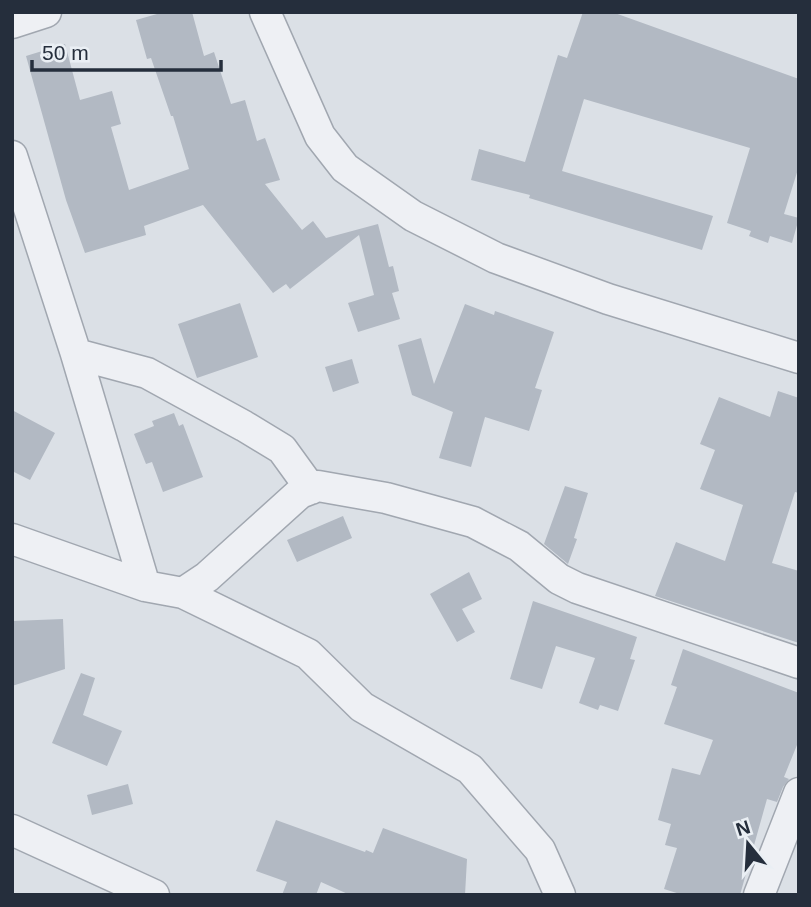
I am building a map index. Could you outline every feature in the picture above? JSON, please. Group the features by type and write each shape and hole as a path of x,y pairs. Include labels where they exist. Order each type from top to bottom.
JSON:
{"street":[{"path":"12,23 46,12"},
{"path":"265,12 320,136 345,168 413,216 496,258 558,281 799,358"},
{"path":"12,156 76,354 145,586"},
{"path":"76,354 147,373 244,426 282,449 311,489"},
{"path":"183,593 207,577 300,492 318,486 386,498 473,522 519,546 559,579 577,588 799,663"},
{"path":"12,539 145,586 183,593 308,654 362,707 470,769 540,850 560,895"},
{"path":"759,895 799,793"},
{"path":"12,830 154,895"}],"building":[{"path":"164,12 192,12 204,56 214,52 231,104 245,100 257,141 265,138 280,180 265,184 302,230 313,221 326,238 378,224 389,267 393,266 399,291 392,293 400,319 358,332 348,303 374,295 359,235 290,289 286,284 273,293 203,205 144,226 146,235 85,253 66,200 26,56 65,44 80,100 112,91 121,124 111,127 129,190 189,169 151,58 147,59 136,20"},
{"path":"583,12 612,12 799,79 799,166 784,214 799,218 792,243 770,236 768,243 749,236 751,231 727,223 750,148 584,99 562,171 713,216 702,250 529,198 530,195 471,180 479,149 525,162 558,55 567,58"},
{"path":"240,303 258,357 197,378 178,324"},
{"path":"465,304 494,315 495,311 554,332 535,388 542,390 529,431 485,417 471,467 439,458 453,412 412,395 398,345 421,338 434,384"},
{"path":"352,359 359,383 333,392 325,367"},
{"path":"778,391 799,398 799,493 795,492 772,563 799,571 799,643 655,596 676,542 725,561 743,505 700,489 715,450 700,444 719,397 770,417"},
{"path":"12,410 55,433 30,480 12,471"},
{"path":"174,413 179,426 183,424 203,477 163,492 152,462 146,464 134,434 154,426 152,421"},
{"path":"565,486 588,493 568,564 544,544"},
{"path":"343,516 352,538 297,562 287,540"},
{"path":"469,572 482,599 462,609 475,632 457,642 430,594"},
{"path":"533,601 637,637 630,659 635,660 618,711 600,705 598,710 579,703 595,658 556,646 542,689 510,679"},
{"path":"63,619 65,669 12,686 12,621"},
{"path":"683,649 799,693 799,740 784,777 789,779 777,802 767,799 740,895 683,895 664,889 677,848 665,845 671,824 658,820 672,768 700,775 713,740 664,724 677,687 671,685"},
{"path":"81,673 95,678 83,715 122,731 107,766 52,743"},
{"path":"128,784 133,804 92,815 87,795"},
{"path":"276,820 373,853 383,828 467,859 465,895 350,895 321,882 316,895 282,895 287,882 256,871"}]}
